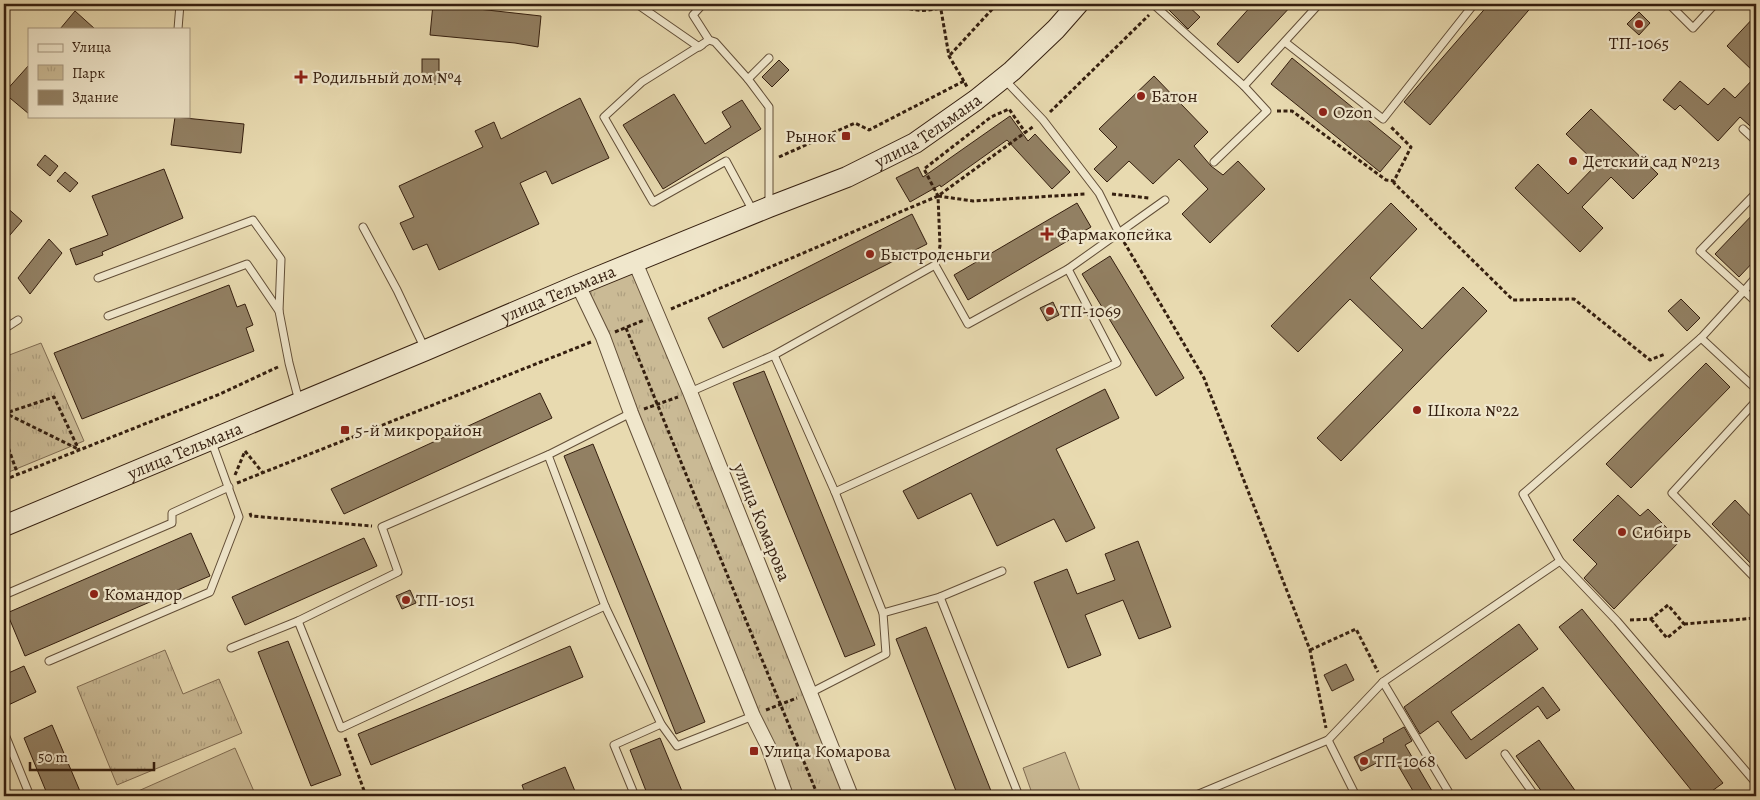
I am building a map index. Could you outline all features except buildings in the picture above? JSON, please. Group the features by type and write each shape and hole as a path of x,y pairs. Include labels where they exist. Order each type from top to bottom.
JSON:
{"main road":[{"name":"улица Тельмана","path":"4,526 578,285 846,177 915,143 976,100 1056,29 1078,4"}],"street":[{"name":"улица Комарова","path":"635,262 690,392 851,796"},
{"path":"578,285 603,337 631,413 753,716 768,746 786,796"}],"lane":[{"path":"178,28 180,4"},
{"path":"637,4 699,48"},
{"path":"703,4 692,15 708,40 715,42 748,78 769,107 769,161 761,210"},
{"path":"1244,86 1319,4"},
{"path":"1285,42 1383,119 1474,4"},
{"path":"1668,4 1693,28 1715,4"},
{"path":"1155,5 1244,86 1267,111 1214,162"},
{"path":"708,40 699,48 642,82 604,117 653,202 726,160 761,210"},
{"path":"748,78 769,58"},
{"path":"1003,78 1043,120 1099,193 1119,233"},
{"path":"1743,129 1756,141"},
{"path":"1756,193 1700,250 1756,302"},
{"path":"690,392 774,355 935,265 968,324 1068,269 1165,200"},
{"path":"98,278 253,220 281,259 279,311 299,403"},
{"path":"363,227 398,290 426,350"},
{"path":"108,316 247,264 279,311"},
{"path":"835,492 1117,363 1068,269"},
{"path":"1756,277 1701,338 1523,494 1560,562 1617,621 1756,783"},
{"path":"4,329 18,320"},
{"path":"1701,338 1756,389"},
{"path":"774,355 835,492 883,613 886,654 810,693"},
{"path":"1756,402 1672,493 1756,579"},
{"path":"230,648 298,621 398,572 382,527 548,455 631,413"},
{"path":"48,661 210,592 240,518 211,440"},
{"path":"548,455 605,606 661,724 677,746 753,716"},
{"path":"4,595 172,523 172,513 230,487"},
{"path":"1194,796 1328,740 1383,682 1560,562"},
{"path":"883,613 940,597 1002,570"},
{"path":"940,597 1019,796"},
{"path":"298,621 341,728 605,606"},
{"path":"1383,682 1451,796"},
{"path":"635,796 614,745 661,724"},
{"path":"4,732 30,796"},
{"path":"1328,740 1356,796"},
{"path":"1505,754 1535,796"},
{"path":"1751,796 1756,792"}],"path":[{"path":"897,4 918,11 951,4"},
{"path":"949,56 997,4"},
{"path":"1752,4 1756,8"},
{"path":"230,487 238,482 626,328 938,196 1043,120 1155,5"},
{"path":"940,6 949,56 968,89"},
{"path":"769,161 855,123 869,130 964,81"},
{"path":"935,265 940,246 938,196 924,169 991,116 1008,108 1025,132"},
{"path":"1267,111 1292,111 1386,180 1394,181"},
{"path":"1383,119 1411,147 1394,181"},
{"path":"1394,181 1513,300 1574,299 1650,360 1667,353"},
{"path":"938,196 973,201 1099,193 1165,200"},
{"path":"1119,233 1204,378 1310,650 1328,740"},
{"path":"626,328 818,796"},
{"path":"4,480 220,394 289,363"},
{"path":"631,413 690,392"},
{"path":"9,413 54,398 79,450"},
{"path":"4,401 9,413 4,423"},
{"path":"9,413 79,450"},
{"path":"4,436 18,474"},
{"path":"230,487 246,451 263,473"},
{"path":"238,482 242,491"},
{"path":"248,508 251,516 382,527"},
{"path":"1617,621 1651,619 1668,605 1684,624"},
{"path":"1651,619 1667,638 1684,624 1756,618"},
{"path":"1310,650 1356,629 1383,682"},
{"path":"753,716 810,693"},
{"path":"341,728 366,796"}],"green space":[{"path":"902,4 943,4 922,8"},
{"path":"635,262 851,796 786,796 578,285"},
{"path":"41,343 84,441 4,474 4,357"},
{"path":"165,650 183,694 219,679 242,733 117,785 77,687"},
{"path":"235,748 256,796 127,796"},
{"path":"1065,752 1082,796 1033,796 1023,768"}],"place":[{"name":"ТП-1065","path":"1639,24"},
{"name":"Родильный дом №4","path":"301,77"},
{"name":"Батон","path":"1141,96"},
{"name":"Ozon","path":"1323,112"},
{"name":"Рынок","path":"846,136"},
{"name":"Детский сад №213","path":"1573,161"},
{"name":"Фармакопейка","path":"1047,234"},
{"name":"Быстроденьги","path":"870,254"},
{"name":"ТП-1069","path":"1050,311"},
{"name":"Школа №22","path":"1417,410"},
{"name":"5-й микрорайон","path":"345,430"},
{"name":"Сибирь","path":"1622,532"},
{"name":"Командор","path":"94,594"},
{"name":"ТП-1051","path":"406,600"},
{"name":"Улица Комарова","path":"754,751"},
{"name":"ТП-1068","path":"1364,761"}]}
